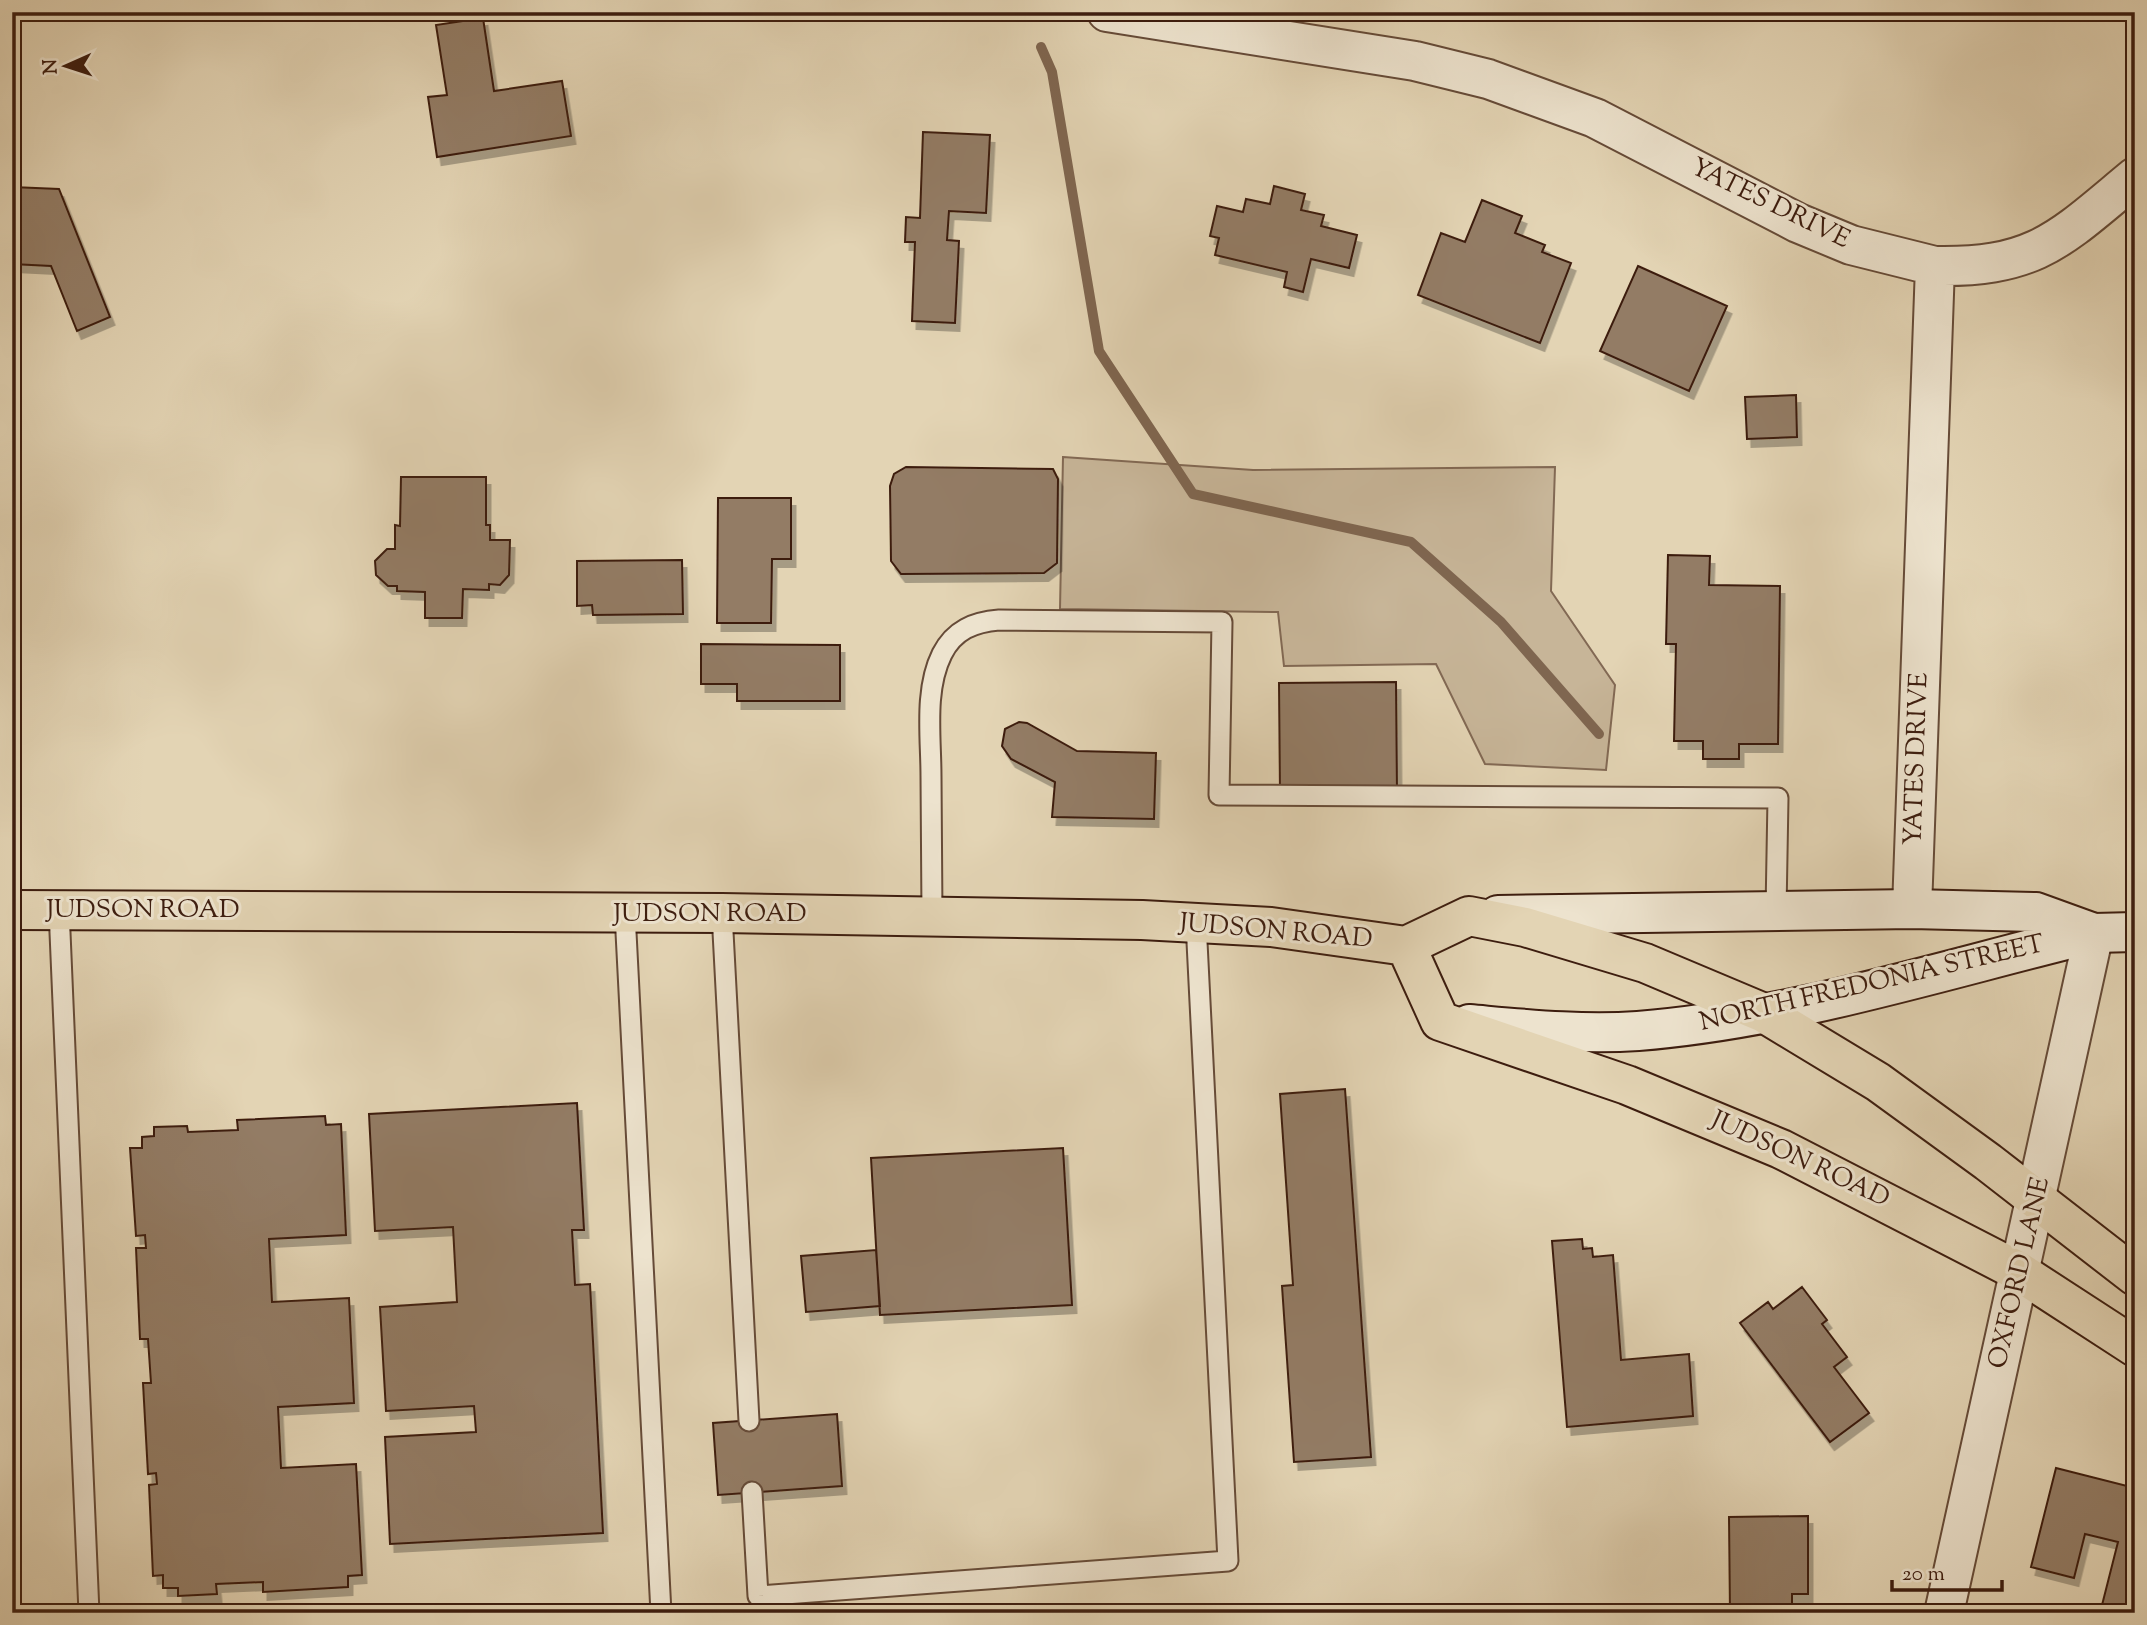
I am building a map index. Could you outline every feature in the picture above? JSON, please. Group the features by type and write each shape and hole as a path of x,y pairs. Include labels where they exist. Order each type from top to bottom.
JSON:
{"main road":[{"name":"JUDSON ROAD","path":"12,910 722,913 1196,922 1271,927 1406,946 1469,916"},
{"path":"1469,916 1525,927 1645,962 1764,1013 1878,1082 2038,1200 2135,1276"},
{"name":"JUDSON ROAD","path":"1406,946 1440,1021 1562,1061 1709,1117 1861,1188 2018,1271 2135,1347"}],"street":[{"name":"YATES DRIVE","path":"1122,14 1415,61 1488,79 1595,118 1798,223 1851,245 1936,266 1912,909"},
{"path":"1936,266 2000,263 2030,254 2059,240 2135,177"},
{"name":"NORTH FREDONIA STREET","path":"1469,916 1912,909 2036,912 2094,933"},
{"name":"NORTH FREDONIA STREET","path":"1440,1021 1552,1032 1608,1032 1700,1024 1764,1013 2094,933 2135,932"},
{"name":"OXFORD LANE","path":"1944,1613 2018,1271 2038,1200 2094,933"}],"lane":[{"path":"932,916 930,709 936,668 952,638 966,627 979,622 999,620 1222,622 1219,795 1778,798 1776,911"},
{"path":"59,909 89,1613"},
{"path":"625,913 661,1613"},
{"path":"722,913 749,1421"},
{"path":"752,1492 758,1596 1228,1561 1196,922"}],"shaded area":[{"path":"1063,457 1253,470 1555,467 1551,591 1615,685 1606,770 1485,764 1436,664 1284,666 1278,612 1060,609"}],"building":[{"path":"483,18 494,91 562,81 571,136 437,157 428,97 447,95 436,25"},
{"path":"923,132 990,135 986,213 949,211 947,240 959,241 955,323 912,321 915,242 905,242 906,217 920,218"},
{"path":"1274,186 1305,194 1301,210 1324,215 1321,226 1357,235 1349,268 1311,259 1303,292 1284,287 1287,272 1215,255 1219,238 1210,236 1217,206 1243,212 1246,199 1270,204"},
{"path":"12,187 59,189 110,317 77,331 51,266 12,264"},
{"path":"1482,200 1522,216 1515,233 1545,245 1542,252 1571,263 1540,343 1418,295 1441,233 1465,242"},
{"path":"1638,266 1727,306 1689,391 1600,351"},
{"path":"1796,395 1797,437 1747,439 1745,397"},
{"path":"906,467 1053,469 1058,479 1057,563 1044,573 901,574 891,561 890,486 894,474"},
{"path":"401,477 486,477 486,525 490,525 490,540 510,540 509,575 500,585 489,584 489,590 463,589 462,618 425,618 425,592 397,591 397,586 388,586 376,575 375,561 387,549 395,549 395,525 400,526"},
{"path":"718,498 791,498 791,559 772,559 771,623 717,623"},
{"path":"1668,555 1710,556 1709,585 1780,586 1778,744 1739,744 1739,759 1703,759 1703,741 1674,741 1676,644 1666,644"},
{"path":"682,560 683,614 593,615 592,605 577,606 577,561"},
{"path":"701,644 840,645 840,701 737,701 737,684 701,684"},
{"path":"1396,682 1397,792 1280,793 1279,683"},
{"path":"1019,722 1027,723 1077,751 1156,753 1154,819 1052,817 1055,782 1011,759 1002,746 1005,729"},
{"path":"1345,1089 1371,1457 1294,1462 1282,1286 1293,1285 1280,1094"},
{"path":"577,1103 584,1230 572,1230 575,1285 590,1284 603,1533 390,1544 385,1437 476,1432 474,1406 386,1411 380,1307 457,1302 453,1227 375,1231 369,1114"},
{"path":"325,1116 326,1125 341,1124 346,1235 269,1239 272,1302 349,1298 354,1403 278,1407 281,1468 356,1464 362,1575 348,1576 348,1587 263,1592 263,1582 216,1584 217,1594 178,1596 178,1588 163,1588 163,1575 153,1576 149,1485 157,1484 156,1473 148,1474 143,1383 151,1383 148,1339 140,1339 136,1248 146,1248 145,1235 136,1236 130,1148 142,1148 142,1137 154,1136 154,1127 187,1126 188,1132 238,1130 237,1120"},
{"path":"1063,1148 1072,1305 880,1315 871,1158"},
{"path":"1582,1239 1583,1249 1592,1248 1593,1257 1613,1255 1621,1360 1689,1354 1693,1416 1567,1427 1552,1241"},
{"path":"876,1250 880,1306 806,1312 801,1256"},
{"path":"1802,1287 1827,1320 1822,1324 1847,1357 1834,1367 1869,1413 1830,1442 1740,1323 1768,1302 1773,1309"},
{"path":"837,1414 842,1486 718,1495 713,1423"},
{"path":"2056,1468 2135,1488 2135,1613 2100,1613 2118,1542 2085,1534 2074,1578 2031,1567"},
{"path":"1808,1516 1808,1594 1792,1594 1792,1613 1730,1613 1729,1517"}],"waterway":[{"path":"1041,47 1052,72 1099,351 1193,494 1411,542 1501,622 1599,734"}]}
